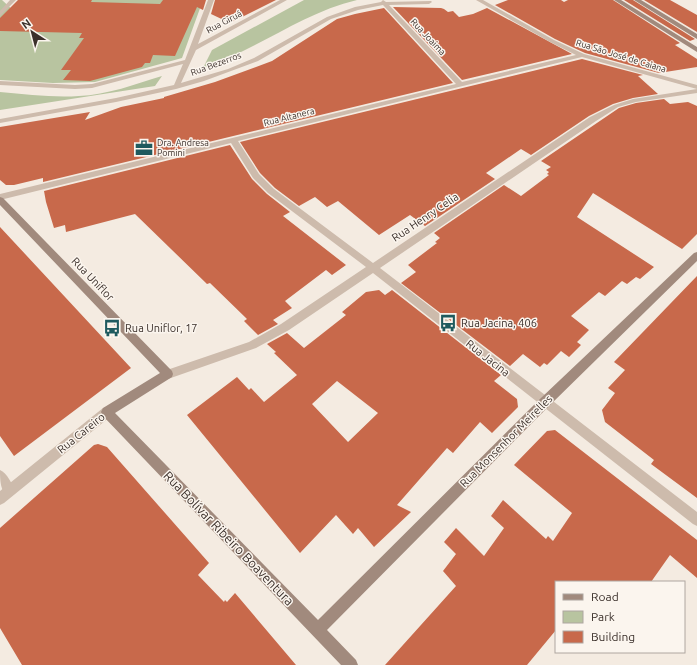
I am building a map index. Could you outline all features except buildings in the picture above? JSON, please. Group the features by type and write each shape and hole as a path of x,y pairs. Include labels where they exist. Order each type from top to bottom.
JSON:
{"street":[{"path":"0,14 13,0"},
{"path":"176,87 211,0"},
{"name":"Rua Giruá","path":"192,49 284,0"},
{"name":"Rua São José de Caiana","path":"479,0 552,41 582,54 697,87"},
{"path":"617,0 697,50"},
{"path":"638,0 697,37"},
{"name":"Rua Bezerros","path":"0,121 98,104 176,87 232,70 262,56 313,26 330,18 382,2 429,2"},
{"name":"Rua Joaima","path":"382,2 460,84"},
{"name":"Rua Altanera","path":"0,197 582,54"},
{"path":"0,84 75,87 92,86 187,61"},
{"name":"Rua Henry Celia","path":"168,374 252,345 285,327 328,300 372,267 593,119 616,106 635,100 697,91"},
{"name":"Rua Jacina","path":"233,140 256,176 271,191 372,267 697,520"},
{"name":"Rua Uniflor","path":"0,200 168,374"},
{"name":"Rua Monsenhor Meirelles","path":"318,630 545,402 697,255"},
{"name":"Rua Careiro","path":"0,499 107,412 168,374"},
{"name":"Rua Bolívar Ribeiro Boaventura","path":"107,412 351,665"},
{"path":"0,476 10,491"}],"green space":[{"path":"0,0 2,0 15,12 24,0 203,0 182,58 95,82 53,83 0,80"},
{"path":"304,0 357,0 337,6 298,22 242,52 203,68 212,50"},
{"path":"162,76 155,86 0,110 0,92 40,96 90,95 121,89"}],"place":[{"name":"Dra. Andresa Pomini","path":"144,148"},
{"name":"Rua Jacina, 406","path":"448,323"},
{"name":"Rua Uniflor, 17","path":"112,328"}]}
